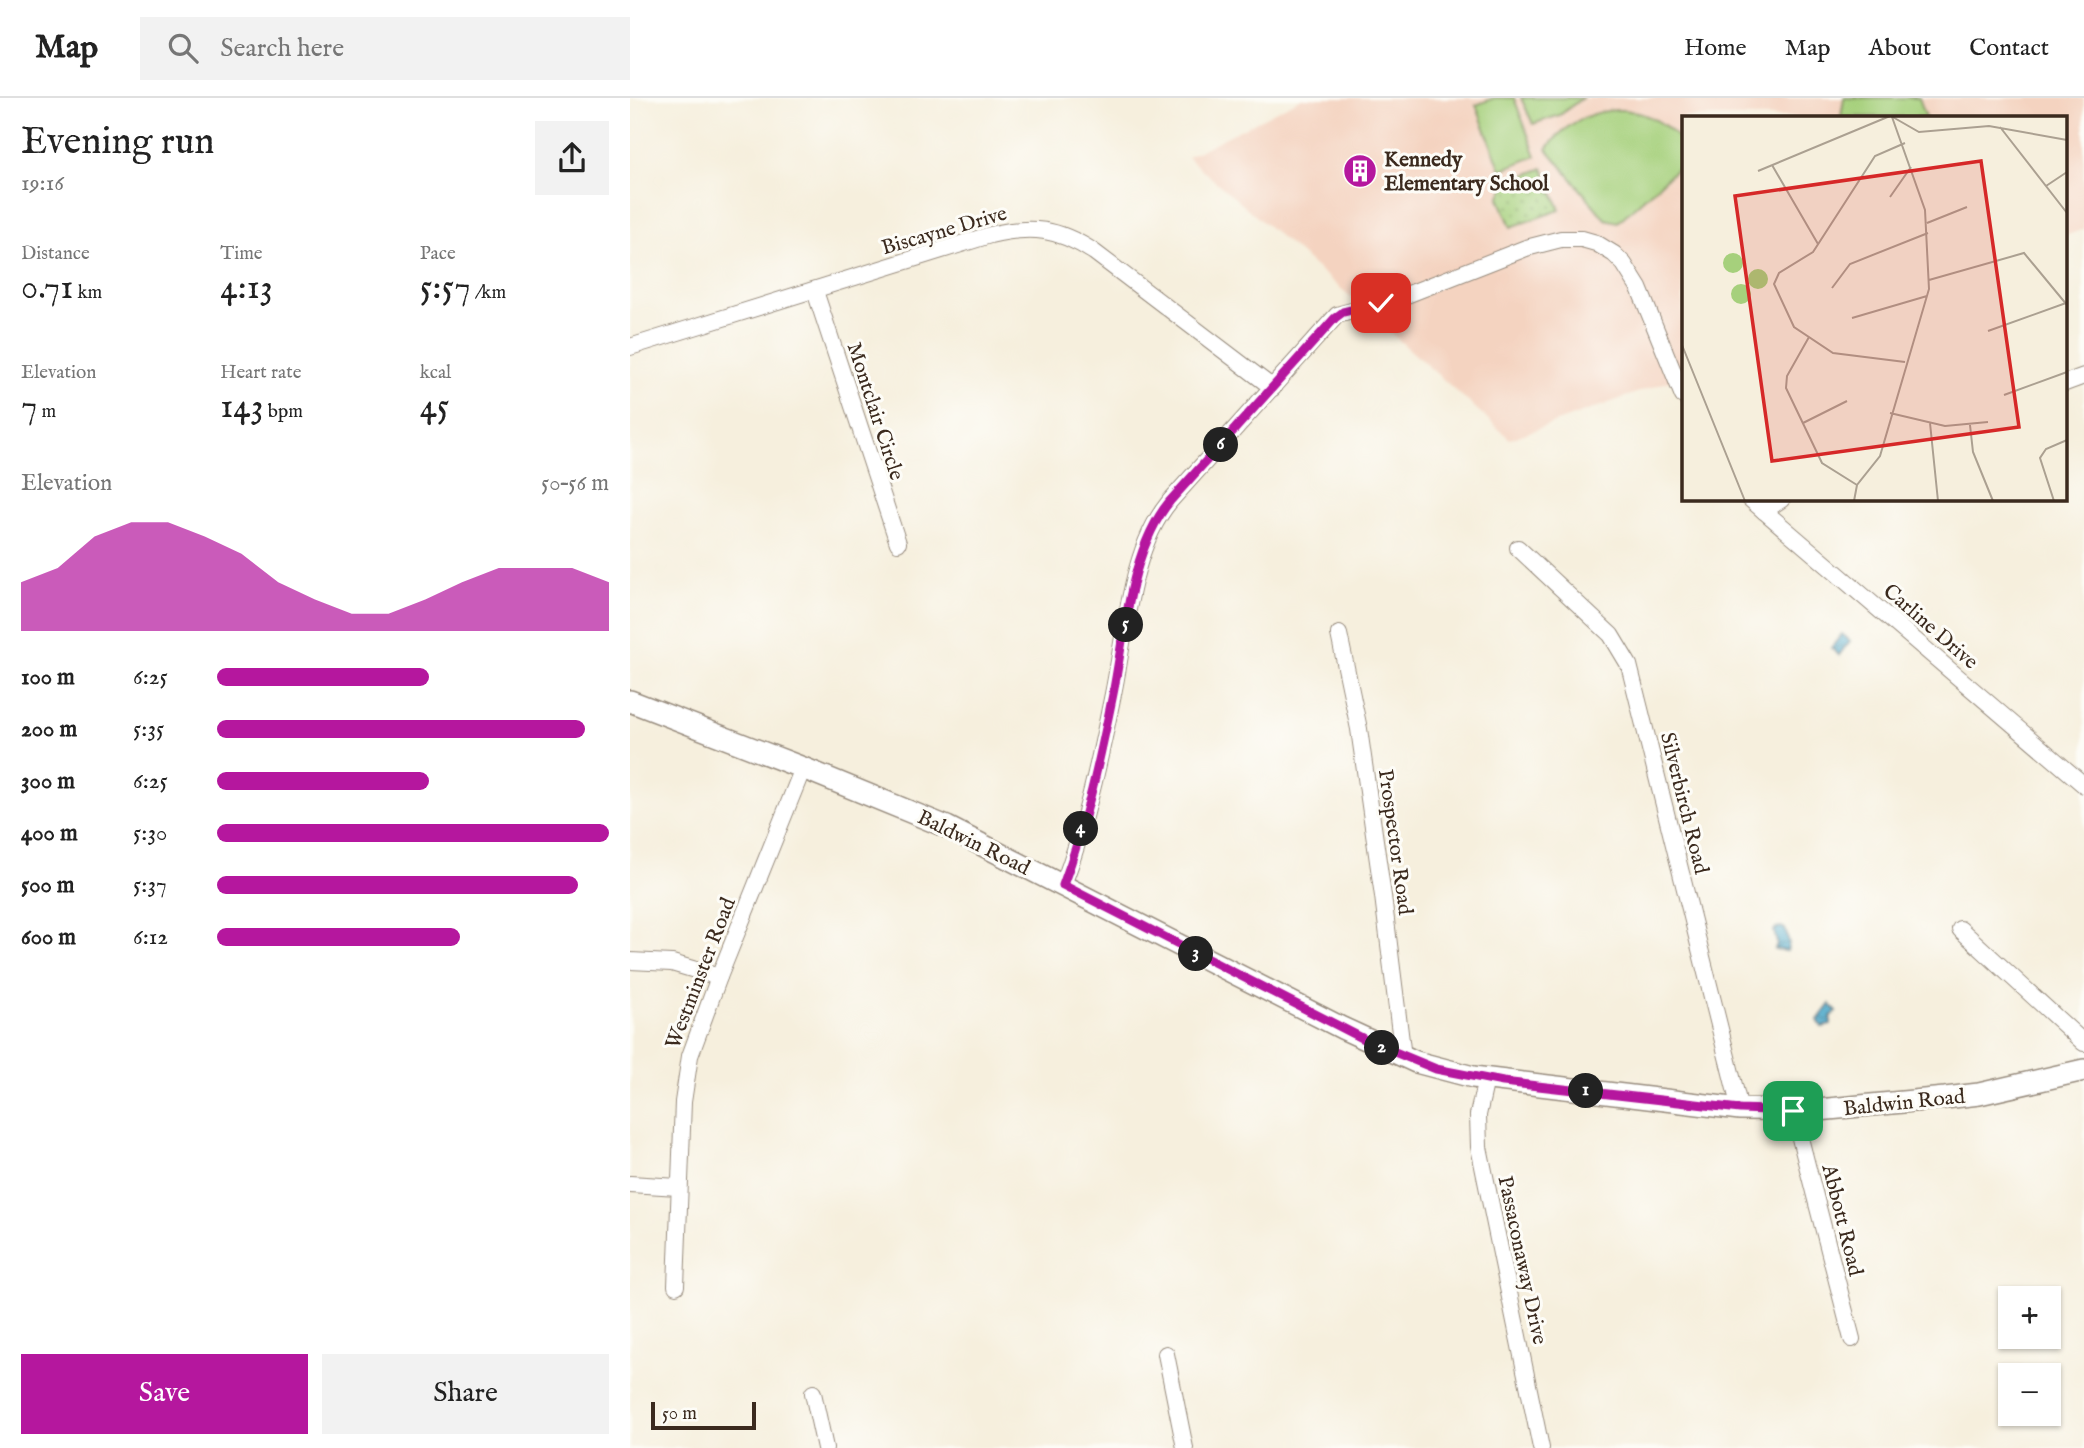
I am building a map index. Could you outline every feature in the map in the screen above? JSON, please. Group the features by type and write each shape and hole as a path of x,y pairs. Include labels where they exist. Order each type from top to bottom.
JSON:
{"street":[{"name":"Biscayne Drive","path":"630,347 990,235 1016,229 1038,229 1060,234 1086,247 1273,388"},
{"path":"1063,885 1099,758 1138,562 1147,536 1170,501 1340,314 1391,301 1526,248 1568,238 1589,241 1602,246 1628,270 1639,288 1682,393"},
{"name":"Montclair Circle","path":"815,291 898,543"},
{"path":"2066,383 2084,376"},
{"name":"Carline Drive","path":"1751,500 2084,785"},
{"path":"1764,511 1780,500"},
{"name":"Silverbirch Road","path":"1518,548 1611,635 1629,665 1740,1109"},
{"name":"Prospector Road","path":"1339,634 1361,740 1403,1057"},
{"name":"Baldwin Road","path":"630,701 925,818 1063,885 1317,1016 1403,1057 1436,1069 1486,1079 1740,1109 1793,1111 1864,1107 1979,1094 2084,1070"},
{"name":"Westminster Road","path":"676,1286 683,1102 690,1056 803,768"},
{"path":"1960,929 2084,1043"},
{"path":"630,961 672,963 719,977"},
{"name":"Passaconaway Drive","path":"1486,1079 1477,1126 1479,1147 1541,1448"},
{"name":"Abbott Road","path":"1793,1111 1852,1339"},
{"path":"630,1184 678,1187"},
{"path":"1166,1354 1185,1448"},
{"path":"813,1393 825,1448"}],"shaded area":[{"path":"1302,98 2084,98 2084,229 2066,236 2066,116 1682,116 1682,376 1510,439 1346,293 1187,157"}],"green space":[{"path":"1494,98 1514,98 1536,156 1501,170 1476,105"},
{"path":"1521,98 1582,98 1560,115 1533,124"},
{"path":"1844,98 1919,98 1926,116 1841,116"},
{"path":"1612,110 1624,110 1649,117 1664,125 1682,143 1682,164 1618,222 1605,219 1547,149 1562,132 1580,119"},
{"path":"1543,168 1560,210 1511,227 1499,198 1507,182"}],"water":[{"path":"1842,634 1850,641 1839,655 1831,648"},
{"path":"1781,927 1785,929 1789,943 1787,951 1775,949 1777,943 1774,931"},
{"path":"1830,1004 1837,1012 1831,1016 1831,1025 1822,1027 1818,1020"}],"place":[{"name":"Kennedy Elementary School","path":"1360,171"}],"route":[{"path":"1381,303 1343,312 1335,318 1170,501 1150,530 1138,562 1099,758 1063,885 1305,1010 1403,1057 1436,1069 1503,1082 1740,1109 1793,1111"}]}
